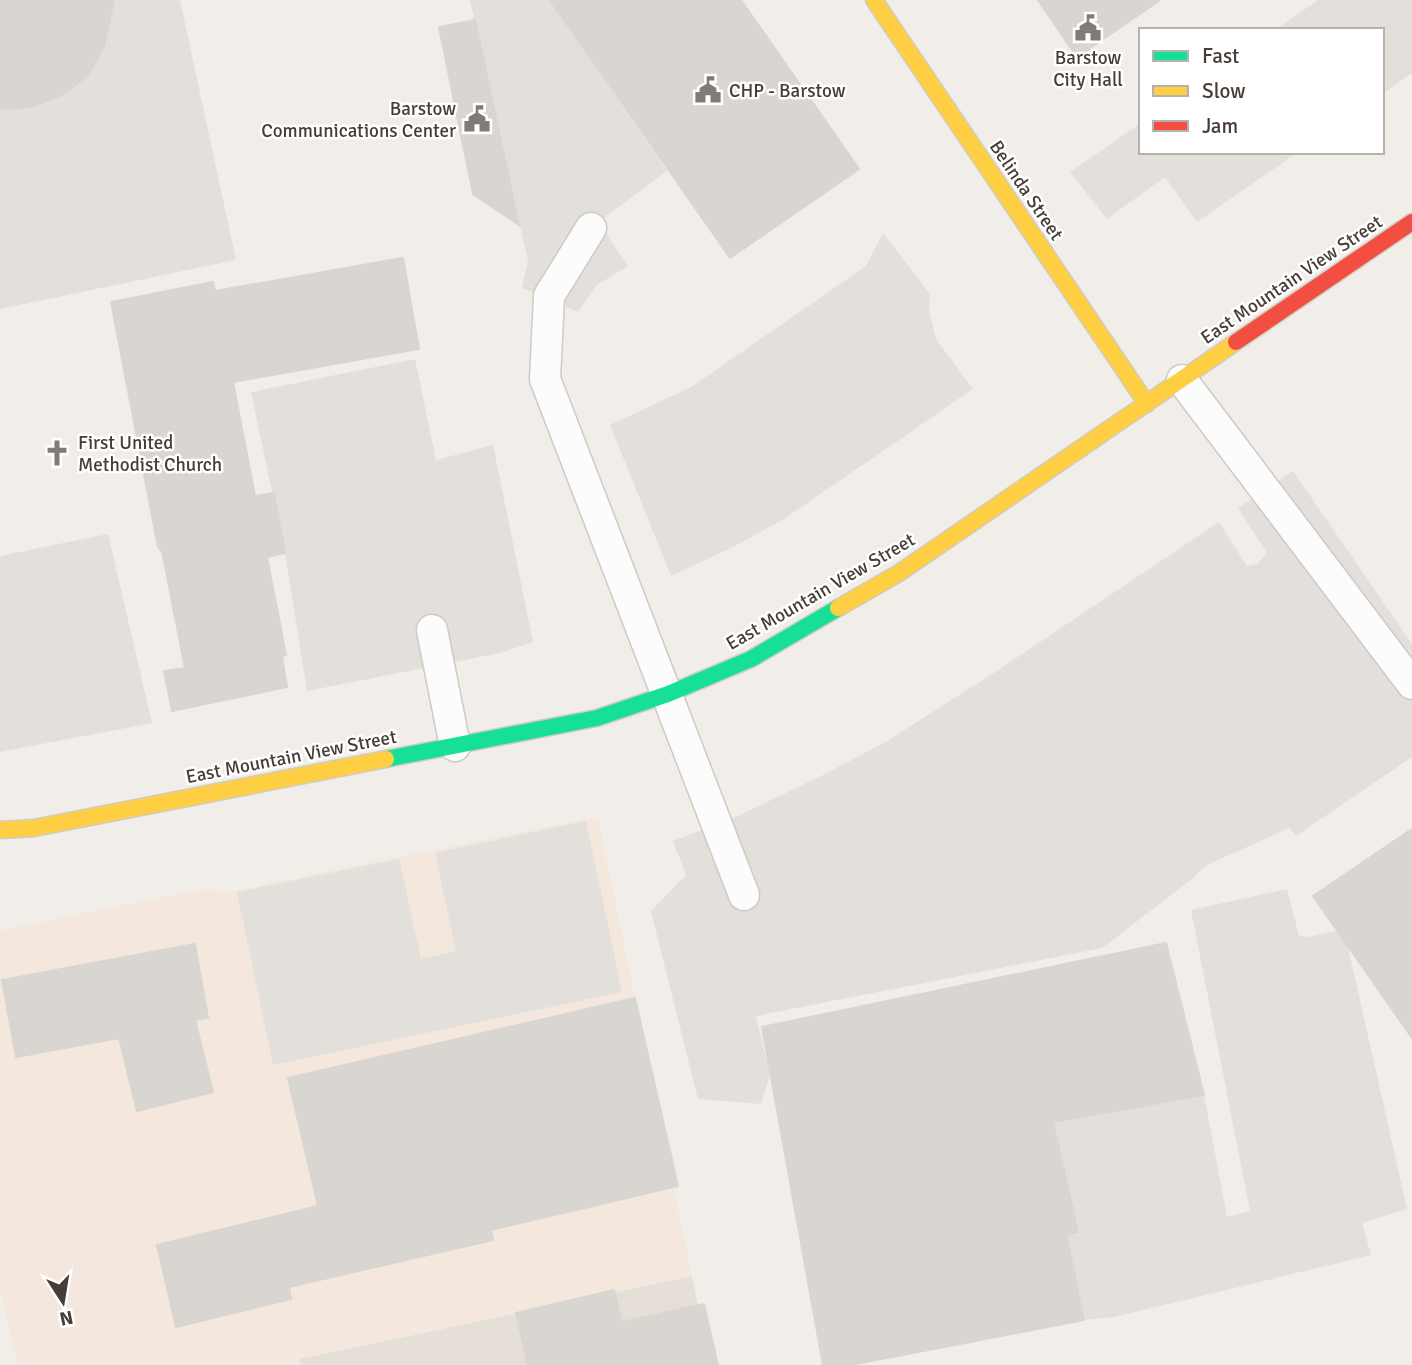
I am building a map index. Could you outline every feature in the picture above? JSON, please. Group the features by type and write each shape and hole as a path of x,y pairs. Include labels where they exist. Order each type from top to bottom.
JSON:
{"street":[{"name":"Belinda Street","path":"874,0 1147,404"},
{"name":"East Mountain View Street","path":"0,830 34,828 597,718 668,694 751,659 899,573 1412,222"}],"lane":[{"path":"591,228 549,296 545,379 744,894"},
{"path":"1182,380 1412,684"},
{"path":"432,630 455,746"}],"shaded area":[{"path":"0,0 180,0 236,260 0,309"},
{"path":"470,0 574,0 558,12 667,171 598,222 628,266 597,285 578,312 522,288 528,261"},
{"path":"1318,0 1412,0 1412,73 1384,93 1384,28 1278,28"},
{"path":"1139,124 1139,154 1295,154 1197,222 1165,177 1107,219 1070,172"},
{"path":"883,233 930,294 929,310 936,339 973,389 784,519 671,576 610,425 691,387 866,266"},
{"path":"415,359 436,460 493,445 533,642 500,653 307,691 285,553 251,392"},
{"path":"1293,471 1412,644 1412,757 1296,836 1289,828 1205,866 1191,880 1102,948 756,1016 770,1075 761,1104 698,1099 651,911 686,875 673,841 736,817 884,743 1219,522 1247,566 1257,564 1267,553 1238,508"},
{"path":"108,534 152,723 0,752 0,556"},
{"path":"598,817 692,1276 300,1358 300,1365 17,1365 0,1288 0,930 204,889 227,892"},
{"path":"586,821 622,992 273,1065 237,892 399,859 421,959 456,951 435,853"},
{"path":"1287,889 1299,936 1337,931 1348,947 1407,1209 1362,1223 1371,1255 1114,1317 1084,1320 1066,1235 1053,1122 1204,1095 1227,1217 1250,1211 1191,910"},
{"path":"692,1276 710,1365 301,1365 299,1359"}],"building":[{"path":"0,0 114,0 104,46 88,75 62,95 32,107 0,109"},
{"name":"CHP - Barstow","path":"550,0 741,0 859,169 730,258"},
{"name":"Barstow City Hall","path":"1038,0 1160,0 1077,57"},
{"name":"Barstow Communications Center","path":"475,20 519,225 473,194 439,27"},
{"path":"403,258 419,349 233,382 255,496 274,493 285,553 267,557 286,655 282,656 287,687 172,711 164,671 185,668 162,551 158,547 111,302 213,282 215,291"},
{"path":"1412,829 1412,1038 1313,896"},
{"path":"1166,943 1204,1095 1053,1122 1078,1232 1066,1235 1084,1320 851,1365 823,1365 762,1027"},
{"path":"195,944 208,1018 195,1020 213,1092 137,1111 119,1038 16,1057 2,980"},
{"path":"635,998 678,1186 491,1230 493,1240 289,1287 291,1299 176,1327 157,1245 318,1206 288,1078"},
{"path":"614,1290 622,1322 704,1304 718,1365 528,1365 516,1313"}],"traffic: fast":[{"path":"386,759 597,718 668,694 751,659 838,608"}],"traffic: slow":[{"path":"874,0 1147,404"},
{"path":"838,608 899,573 1236,342"},
{"path":"0,830 34,828 386,759"}],"traffic: jam":[{"path":"1236,342 1412,222"}],"place":[{"name":"Barstow City Hall","path":"1088,28"},
{"name":"CHP - Barstow","path":"708,90"},
{"name":"Barstow Communications Center","path":"477,119"},
{"name":"First United Methodist Church","path":"57,453"}]}
